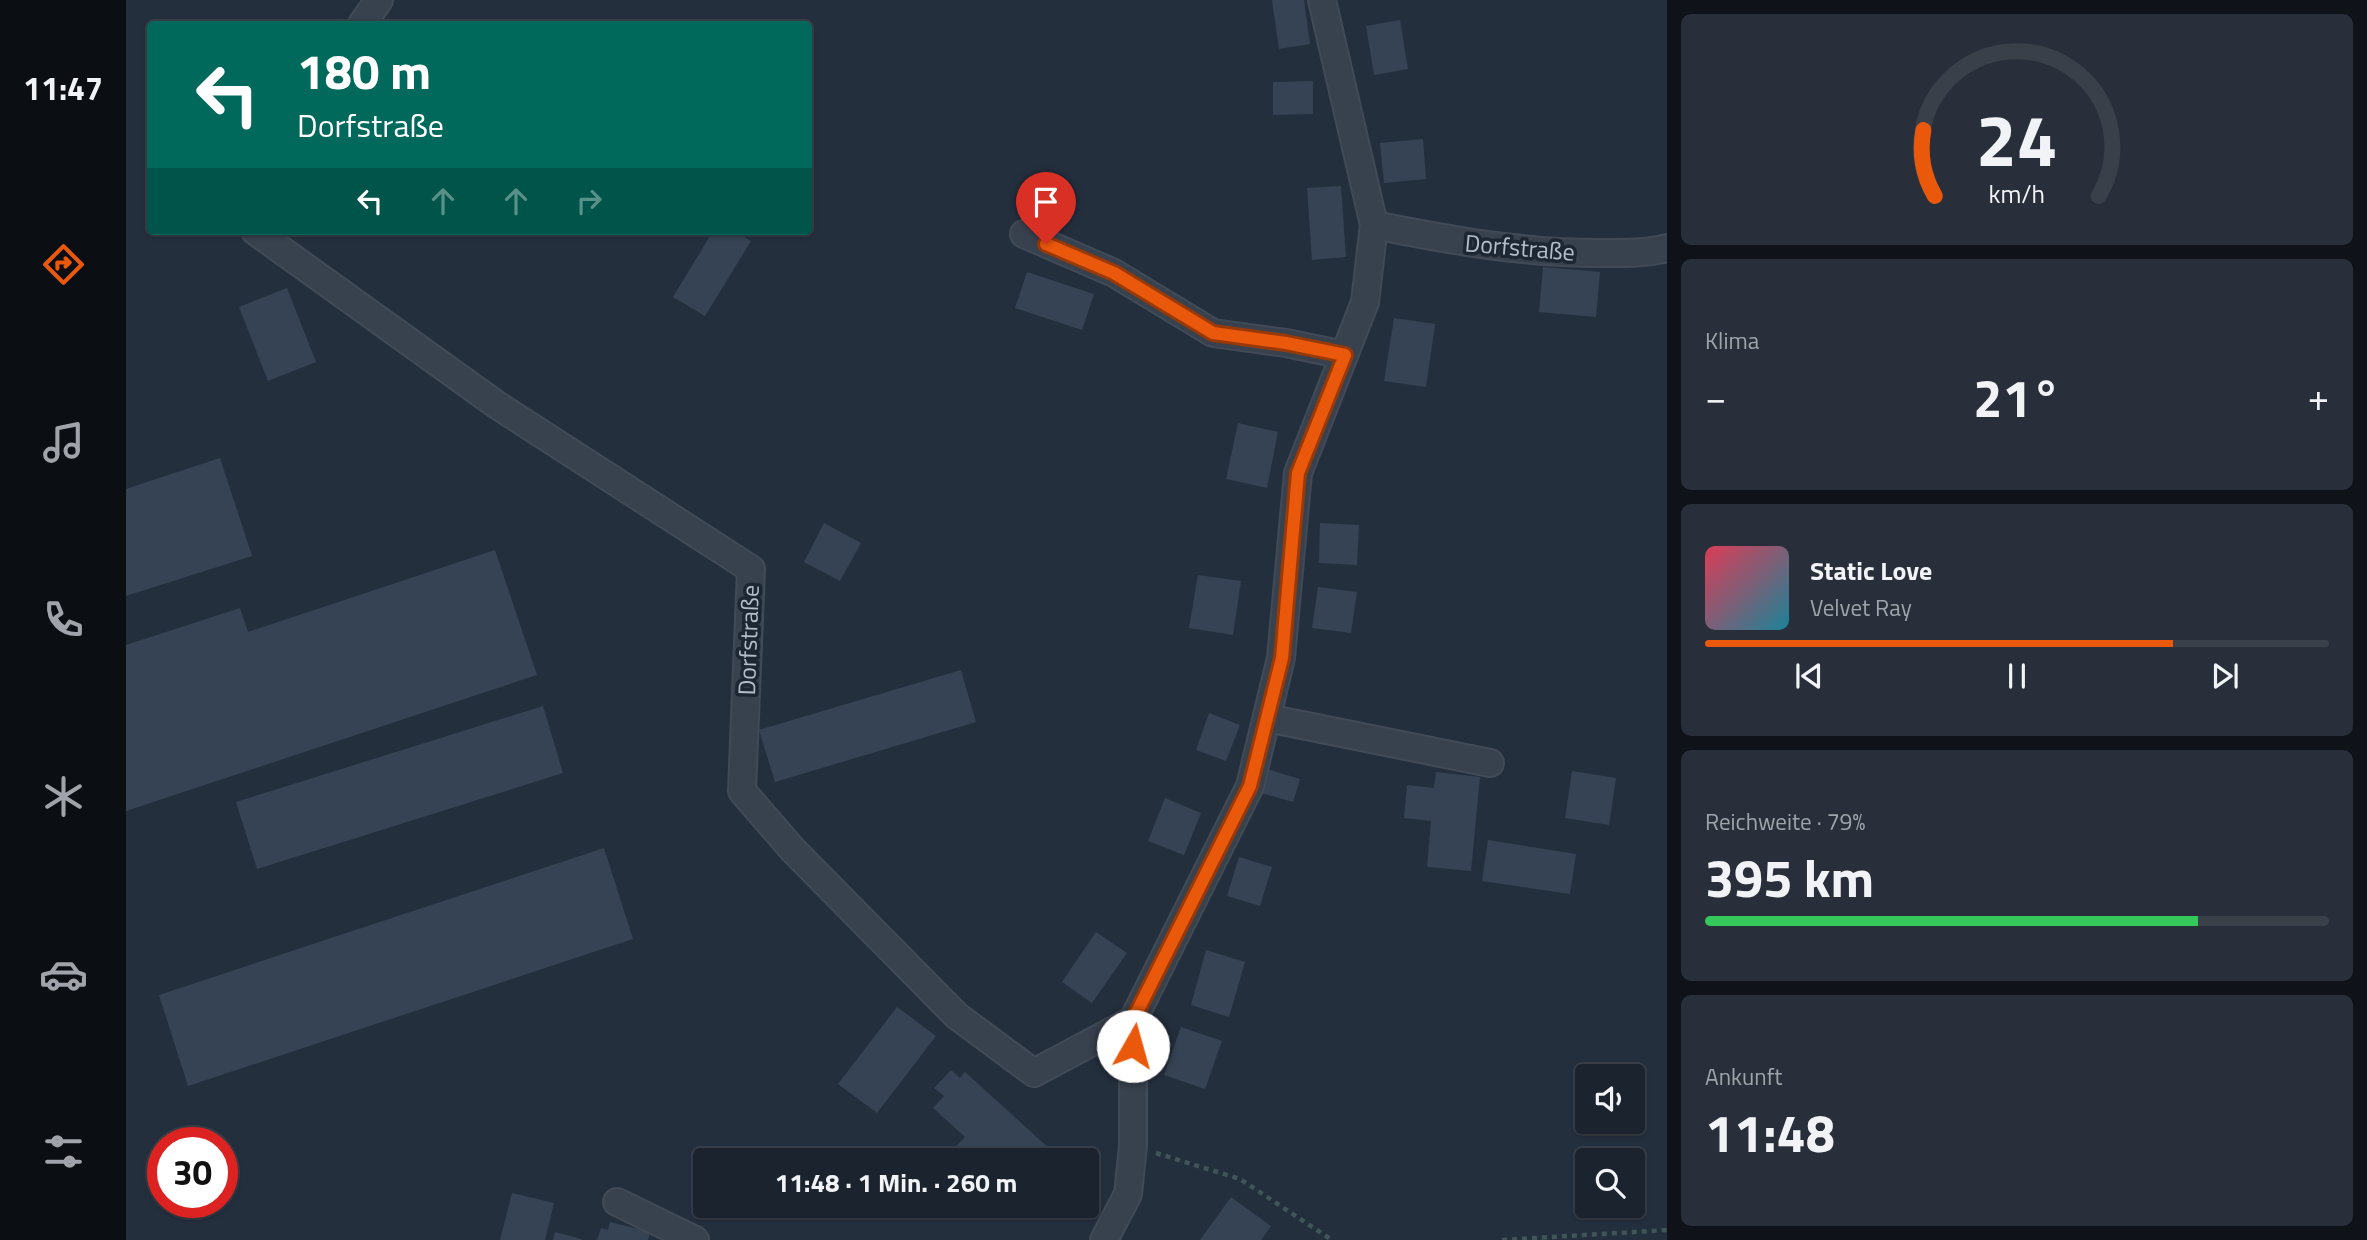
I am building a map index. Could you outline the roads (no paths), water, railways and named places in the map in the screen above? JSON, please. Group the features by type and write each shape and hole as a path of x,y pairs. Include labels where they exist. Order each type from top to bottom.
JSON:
{"street":[{"path":"364,21 379,0"},
{"path":"1104,1240 1128,1194 1133,1146 1133,1020 1250,786 1282,658 1298,473 1365,302 1374,225 1322,0"},
{"name":"Dorfstraße","path":"1374,225 1479,246 1539,251 1649,253 1667,248"},
{"path":"1024,234 1114,273 1213,333 1286,343 1345,355"},
{"name":"Dorfstraße","path":"261,235 497,405 751,569 742,791 793,850 957,1016 1034,1073 1133,1020"},
{"path":"1267,718 1490,763"},
{"path":"617,1202 695,1240"}]}
